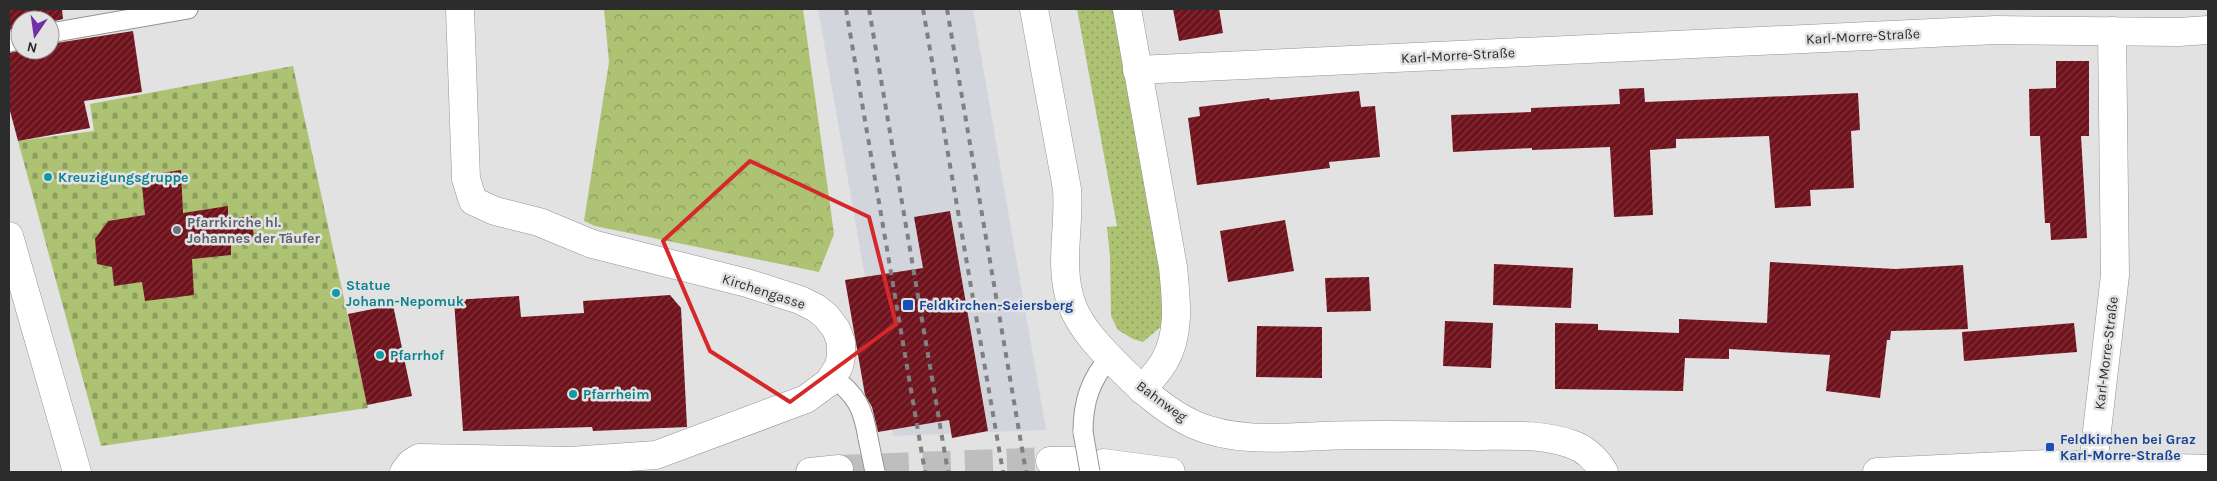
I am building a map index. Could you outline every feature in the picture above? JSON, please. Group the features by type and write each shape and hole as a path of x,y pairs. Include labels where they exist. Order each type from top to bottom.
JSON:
{"street":[{"name":"Kirchengasse","path":"404,472 411,463 419,458 570,461 621,459 656,455 806,399 820,391 833,377 841,356 841,342 836,329 826,316 816,308 800,300 747,283 592,244 539,222 495,211 473,201 466,179 460,9"},
{"name":"Bahnweg","path":"1034,9 1067,189 1068,205 1064,267 1066,287 1072,306 1082,324 1110,358 1142,390 1169,410 1196,425 1227,434 1262,438 1362,434 1524,436 1571,444 1587,452 1597,460 1604,472"},
{"path":"1127,9 1173,267 1176,304 1176,325 1172,343 1164,362 1142,390"},
{"name":"Karl-Morre-Straße","path":"1137,70 1996,30 2179,32 2208,30"},
{"name":"Karl-Morre-Straße","path":"2093,465 2116,275 2112,31"},
{"path":"9,236 77,472"},
{"path":"1079,464 1172,472"},
{"path":"1878,472 2047,464 2208,469"},
{"path":"810,472 839,469"}],"lane":[{"path":"60,31 188,9"},
{"path":"1079,464 1084,405 1087,394 1098,371 1110,358"},
{"path":"833,377 855,396 861,406 875,472"}],"highlighted area":[{"path":"750,161 869,217 896,324 790,402 710,351 663,241"}],"shaded area":[{"path":"818,9 973,9 1046,430 893,436"}],"green space":[{"path":"604,9 803,9 834,234 819,272 595,226 584,221 609,62"},
{"path":"1077,9 1118,9 1165,295 1164,324 1143,342 1133,339 1118,330 1111,316 1110,257 1107,227 1117,226"},
{"path":"293,66 368,408 101,446 18,141 94,131 90,104"}],"building":[{"path":"9,9 62,9 63,19 60,20 60,10 10,10 9,30"},
{"path":"1173,9 1219,9 1223,33 1179,41"},
{"path":"133,31 142,92 84,101 90,128 18,141 9,107 9,53 10,60 60,60 60,42"},
{"path":"2056,61 2089,61 2089,136 2081,136 2087,238 2051,240 2050,223 2045,223 2040,136 2030,136 2029,89 2056,88"},
{"path":"1644,88 1645,102 1858,93 1860,130 1851,131 1854,188 1810,190 1811,206 1775,208 1769,136 1676,139 1676,148 1650,150 1653,215 1614,217 1610,147 1453,152 1451,115 1531,112 1531,108 1620,104 1619,89"},
{"path":"1359,91 1361,107 1375,106 1380,157 1329,162 1330,168 1197,185 1188,118 1200,116 1199,107 1269,98 1270,100"},
{"name":"Pfarrkirche hl. Johannes der Täufer","path":"181,170 183,213 228,206 228,219 252,216 254,241 231,243 231,255 192,259 194,295 145,301 142,282 114,286 112,267 97,264 95,239 108,221 145,215 141,176"},
{"path":"950,211 988,431 952,438 949,420 878,432 872,407 865,395 845,280 923,268 914,217"},
{"path":"1285,220 1294,271 1228,282 1220,231"},
{"path":"1770,262 1895,269 1963,265 1968,329 1891,331 1890,340 1887,340 1880,398 1826,391 1830,355 1729,349 1729,359 1685,358 1683,391 1555,389 1555,323 1598,324 1598,330 1679,333 1679,319 1767,323"},
{"path":"1494,264 1573,268 1571,308 1493,305"},
{"path":"1369,277 1371,311 1327,312 1325,278"},
{"name":"Pfarrheim","path":"670,295 681,308 687,427 593,431 592,427 463,431 454,300 519,296 521,317 584,313 583,301"},
{"name":"Pfarrhof","path":"393,305 412,396 367,405 348,314"},
{"path":"1445,321 1493,323 1491,368 1443,366"},
{"path":"2074,323 2077,352 1964,361 1962,332"},
{"path":"1257,326 1322,327 1322,378 1256,377"}],"tunnel":[{"path":"839,469 1050,461"}],"railway":[{"path":"846,9 925,472"},
{"path":"869,9 948,472"},
{"path":"923,9 1003,472"},
{"path":"947,9 1026,472"}],"place":[{"name":"Kreuzigungsgruppe","path":"48,177"},
{"name":"Pfarrkirche hl. Johannes der Täufer","path":"177,230"},
{"name":"Statue Johann-Nepomuk","path":"336,293"},
{"name":"Feldkirchen-Seiersberg","path":"908,305"},
{"name":"Pfarrhof","path":"380,355"},
{"name":"Pfarrheim","path":"573,394"},
{"name":"Feldkirchen bei Graz Karl-Morre-Straße","path":"2050,447"}]}
